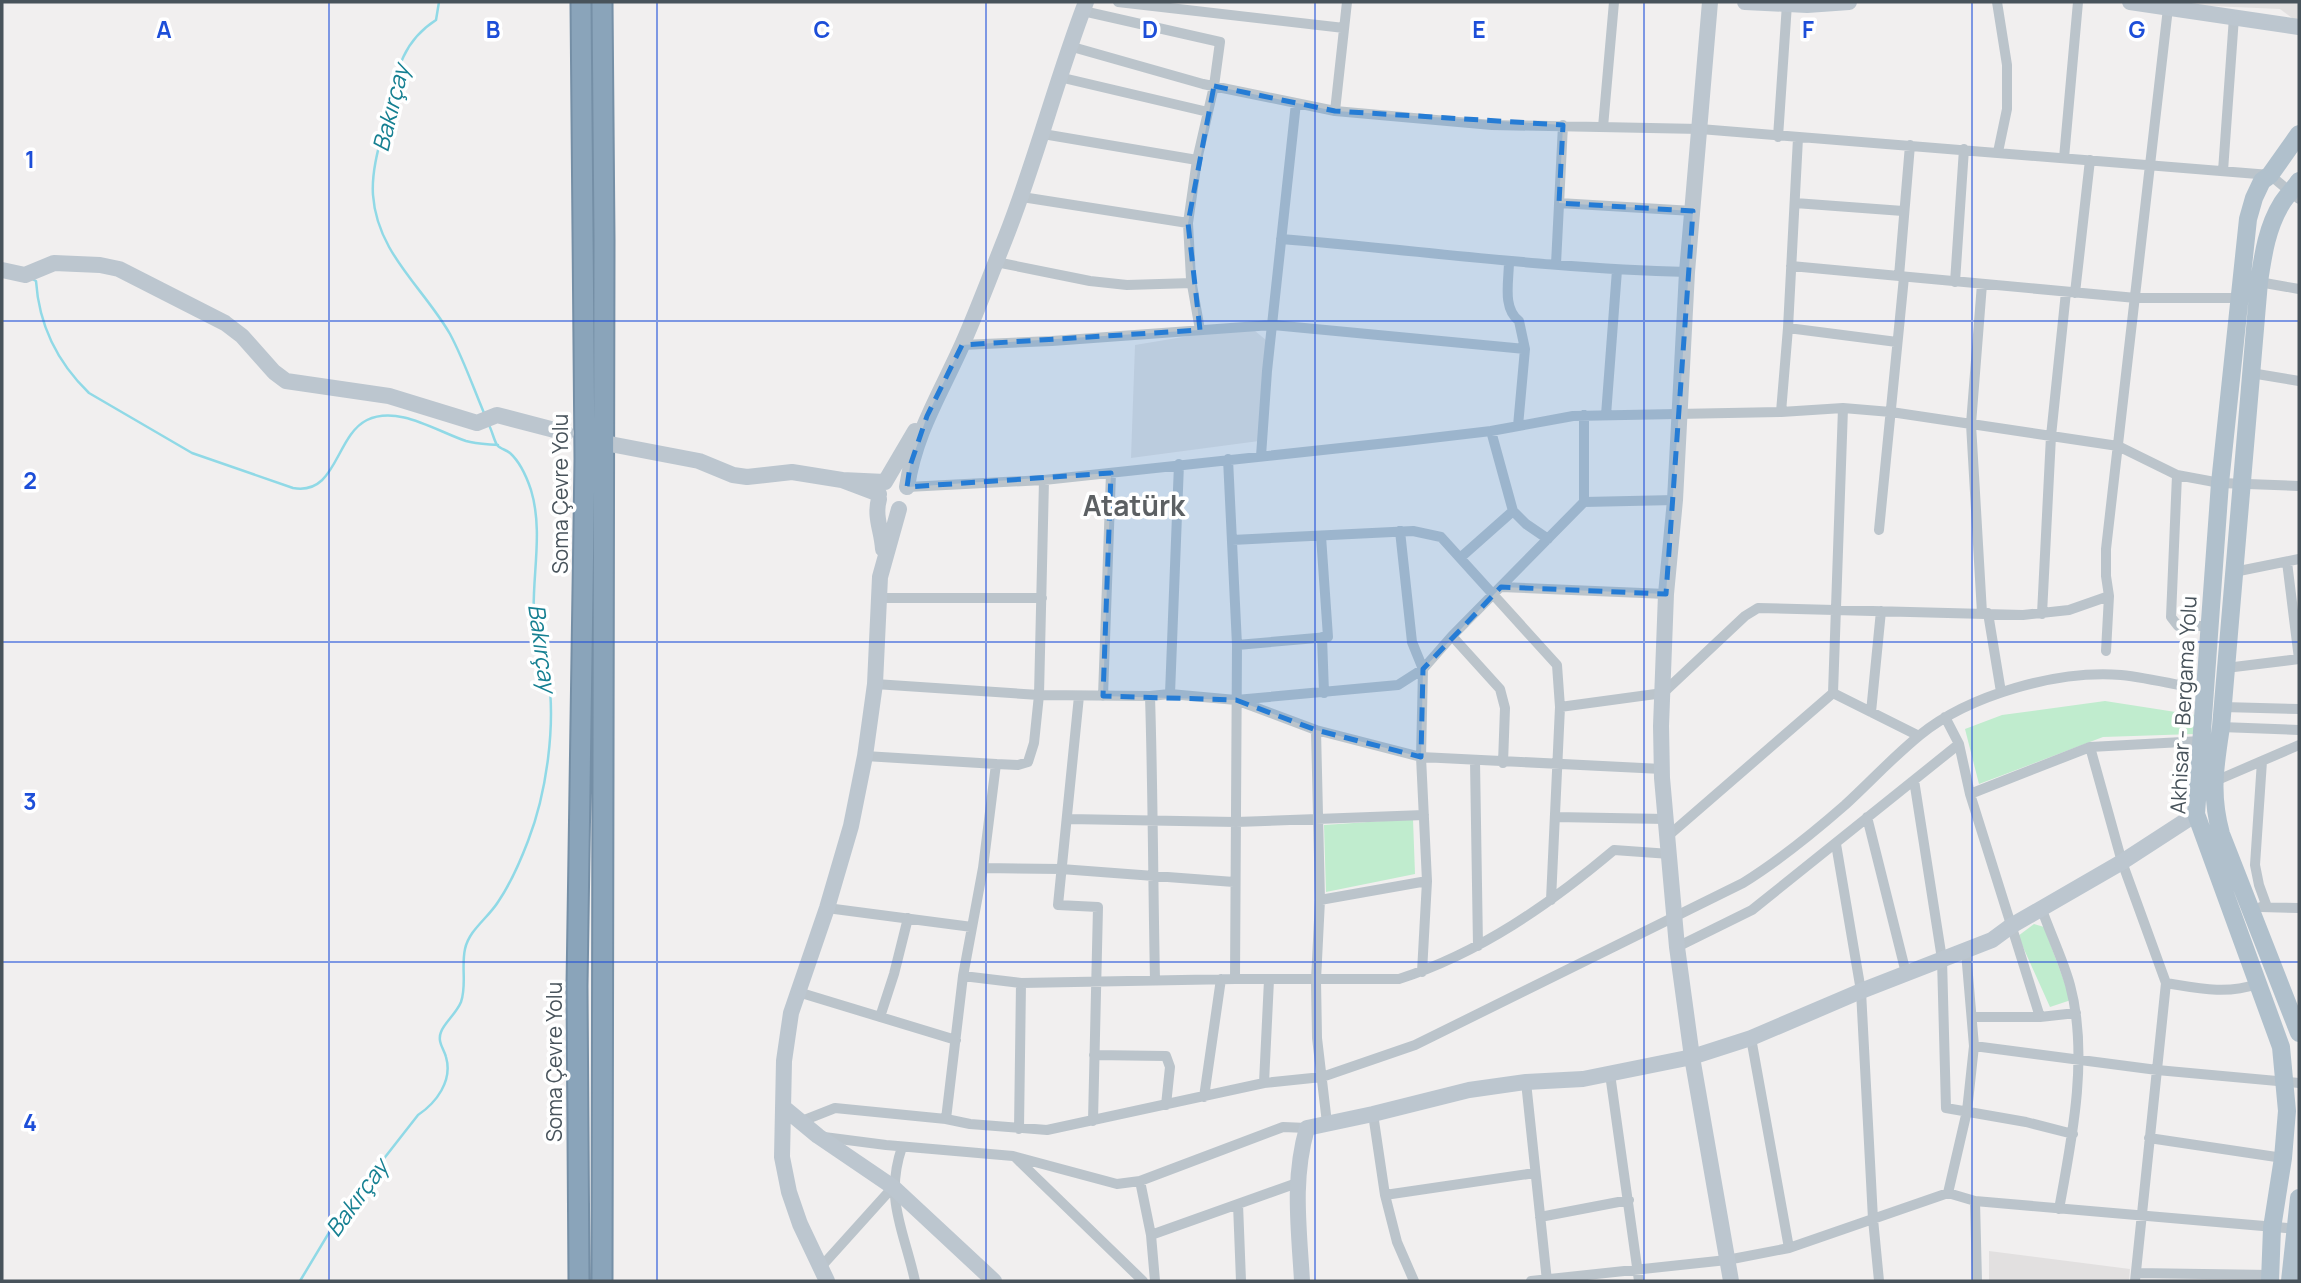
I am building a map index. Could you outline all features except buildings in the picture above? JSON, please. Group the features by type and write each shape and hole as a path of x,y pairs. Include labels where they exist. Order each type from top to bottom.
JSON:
{"highway":[{"name":"Soma Çevre Yolu","path":"579,1281 577,986 585,459 581,2"},
{"name":"Soma Çevre Yolu","path":"602,2 602,1281"}],"main road":[{"name":"Akhisar - Bergama Yolu","path":"2270,1278 2272,1228 2292,1082 2196,814 2220,483 2248,219 2262,181 2270,175 2299,134"},
{"name":"Akhisar - Bergama Yolu","path":"2296,191 2283,202 2272,223 2264,249 2259,282 2223,708 2213,782 2214,809 2221,834 2299,1033"},
{"path":"2290,1281 2298,1229 2299,1198"}],"street":[{"path":"1118,2 1344,28"},
{"path":"1335,111 1347,2"},
{"path":"1603,127 1614,2"},
{"path":"1710,2 1687,272 1675,500 1666,594 1662,769 1677,947 1692,1057 1731,1281"},
{"path":"1745,2 1849,2"},
{"path":"1997,2 2007,65 2007,109 1998,152"},
{"path":"2064,158 2078,2"},
{"path":"2130,2 2299,27"},
{"path":"1778,137 1787,4"},
{"path":"884,558 899,509 907,502 910,466 927,416 962,345 1022,197 1069,46 1085,6 1220,42 1214,86 1197,160 1188,223 1192,283 1200,330"},
{"path":"2106,651 2109,596 2106,549 2168,8"},
{"path":"2223,171 2234,17"},
{"path":"1069,46 1214,86 1335,111 1472,124 1700,129 1964,149 2270,175 2296,191"},
{"path":"1059,77 1208,113"},
{"path":"1261,456 1296,103"},
{"path":"1556,264 1563,125"},
{"path":"1043,134 1197,160"},
{"path":"1781,412 1798,138"},
{"path":"1880,530 1897,342 1903,211 1910,145"},
{"path":"1955,282 1964,149"},
{"path":"2042,614 2052,436 2090,160"},
{"path":"1022,197 1188,223"},
{"path":"1559,203 1693,211"},
{"path":"1795,203 1903,211"},
{"path":"1281,239 1617,270 1687,272"},
{"path":"1509,261 1508,306 1511,315 1519,321 1525,349 1518,426"},
{"path":"996,262 1128,285 1192,283"},
{"path":"2,270 32,272 54,263 100,265 119,269 225,323 242,335 274,372 286,381 389,396 477,423 497,415 566,433"},
{"path":"1791,266 2136,299 2239,298"},
{"path":"1606,415 1617,270"},
{"path":"2259,282 2299,289"},
{"path":"1982,284 1971,424 1985,613 2001,692"},
{"path":"962,345 1273,325 1525,349"},
{"path":"1788,328 1897,342"},
{"path":"2251,373 2299,381"},
{"path":"1668,836 1833,693 1843,408"},
{"path":"881,492 899,481 907,487 1044,480 1491,431 1584,415 1781,412 1843,408 1891,412 2118,446 2178,475 2220,483 2299,486"},
{"path":"876,684 1039,695 1170,694 1236,700 1398,685 1423,669 1584,502 1584,415"},
{"path":"893,1187 823,1275 789,1192 782,1157 784,1062 791,1013 827,908 851,826 865,756 876,684 884,558 882,534 876,519 881,492 917,428 927,416"},
{"path":"1491,431 1513,511 1548,539"},
{"path":"610,444 699,461 733,475 747,477 802,473 842,480 881,492 889,509 899,509"},
{"path":"1228,459 1237,645 1235,979"},
{"path":"1170,694 1179,464"},
{"path":"1103,696 1111,473"},
{"path":"2178,475 2171,617 2178,626 2210,626"},
{"path":"865,756 996,764 1028,762 1034,743 1039,695 1044,480"},
{"path":"1584,502 1675,500"},
{"path":"1460,558 1513,511"},
{"path":"1400,531 1412,642 1423,669 1421,757 1427,881 1422,972"},
{"path":"1232,540 1413,531 1441,537 1497,591 1557,665 1560,707 1551,900"},
{"path":"1237,645 1328,637 1321,536"},
{"path":"2234,572 2299,559"},
{"path":"2226,668 2299,659 2287,562"},
{"path":"1497,591 1666,594"},
{"path":"1560,707 1663,693 1745,616 1758,608 1942,614 2042,614 2069,610 2109,596"},
{"path":"880,598 1042,598"},
{"path":"1871,712 1881,611"},
{"path":"1452,636 1500,689 1505,708 1503,763"},
{"path":"1322,637 1324,692"},
{"path":"802,1121 835,1108 1047,1130 1264,1083 1322,1077 1415,1045 1743,883 1775,863 1843,806 1919,736 1945,717 2001,692 2089,675 2119,675 2205,691"},
{"path":"1833,693 1919,736"},
{"path":"1079,696 1058,905 1098,907 1093,1121"},
{"path":"1150,696 1155,980"},
{"path":"1236,700 1316,730 1421,757 1662,769"},
{"path":"2223,708 2299,709"},
{"path":"1945,717 1959,744 1970,794 2040,1017"},
{"path":"2221,727 2299,730"},
{"path":"1316,730 1320,900 1316,980 1317,1038 1327,1123"},
{"path":"1970,794 2090,747 2201,741"},
{"path":"1677,947 1752,910 1959,744"},
{"path":"2213,782 2299,745"},
{"path":"2090,747 2122,862 2166,983 2136,1277 2270,1278"},
{"path":"1475,761 1478,946"},
{"path":"2262,761 2255,865 2267,907"},
{"path":"946,1119 963,976 983,868 996,764"},
{"path":"1914,780 1942,958 1946,1108 2073,1134"},
{"path":"818,1136 902,1147 1013,1156 1117,1184 1140,1181 1283,1127 1307,1128 1469,1090 1526,1082 1583,1079 1692,1057 1751,1038 1942,958 1966,952 1992,940 2196,814"},
{"path":"1068,819 1236,822 1424,815"},
{"path":"1555,817 1666,819"},
{"path":"1867,817 1906,973"},
{"path":"1836,844 1861,991 1873,1220 1879,1281"},
{"path":"963,976 1021,984 1221,979 1399,979 1422,972 1478,946 1571,886 1614,849 1670,854"},
{"path":"983,868 1061,869 1234,882"},
{"path":"1320,900 1427,881"},
{"path":"2248,906 2299,908"},
{"path":"827,908 972,927"},
{"path":"2042,910 2070,985 2076,1013 2078,1060 2073,1134 2059,1209"},
{"path":"880,1017 908,918"},
{"path":"1948,1194 1967,1111 1973,1046 1966,952"},
{"path":"1204,1097 1221,979"},
{"path":"1264,1083 1269,980"},
{"path":"2166,983 2206,990 2242,989 2257,984"},
{"path":"1019,1129 1021,984"},
{"path":"798,992 956,1040"},
{"path":"1972,1017 2040,1017 2076,1013"},
{"path":"1751,1038 1789,1248"},
{"path":"1973,1046 2157,1070 2292,1082"},
{"path":"1094,1055 1166,1056 1170,1067 1166,1105"},
{"path":"1610,1074 1638,1275"},
{"path":"1526,1082 1547,1280"},
{"path":"783,1107 818,1136 893,1187 994,1281"},
{"path":"1373,1114 1385,1195 1397,1242 1414,1281"},
{"path":"1302,1281 1297,1183 1299,1155 1307,1128"},
{"path":"2149,1138 2283,1158"},
{"path":"902,1147 895,1168 893,1187 897,1214 915,1281"},
{"path":"1013,1156 1143,1281"},
{"path":"1385,1195 1535,1173"},
{"path":"1140,1181 1151,1235 1155,1281"},
{"path":"1151,1235 1297,1183"},
{"path":"1531,1281 1638,1275 1789,1248 1948,1194 1975,1201 2298,1229"},
{"path":"1541,1216 1629,1200"},
{"path":"1975,1201 1977,1281"},
{"path":"1238,1204 1241,1281"}],"highlighted area":[{"path":"1214,86 1335,111 1563,125 1559,203 1693,211 1666,594 1501,587 1423,669 1421,757 1316,730 1236,700 1103,696 1111,473 907,487 910,466 927,416 962,345 1200,330 1188,223"}],"shaded area":[{"path":"2118,2 2299,2 2299,23 2280,9"},
{"path":"1249,326 1266,340 1259,441 1131,458 1135,345"},
{"path":"1989,1251 2130,1269 2129,1281 1989,1281"}],"green space":[{"path":"2105,701 2195,715 2194,734 2103,737 1979,784 1965,729 2002,715"},
{"path":"1413,819 1415,874 1326,892 1324,825"},
{"path":"2034,924 2044,927 2071,1000 2050,1007 2018,936"}],"waterway":[{"name":"Bakırçay","path":"439,2 436,20 416,37 403,57 376,161 373,195 376,216 383,235 403,269 450,334 484,413"},
{"path":"32,279 36,281 41,313 52,342 68,369 89,393 192,453 293,488 308,488 319,483 327,474 356,428 379,416 404,417 466,441 498,445"},
{"name":"Bakırçay","path":"300,1281 339,1216 418,1115 437,1098 445,1083 448,1066 440,1036 461,1002 467,942 494,908 511,880 535,822 545,780 551,714 548,673 534,622 537,539 535,506 523,470 510,453 497,445 489,425"}],"district":[{"name":"Atatürk","path":"1134,506"}]}
